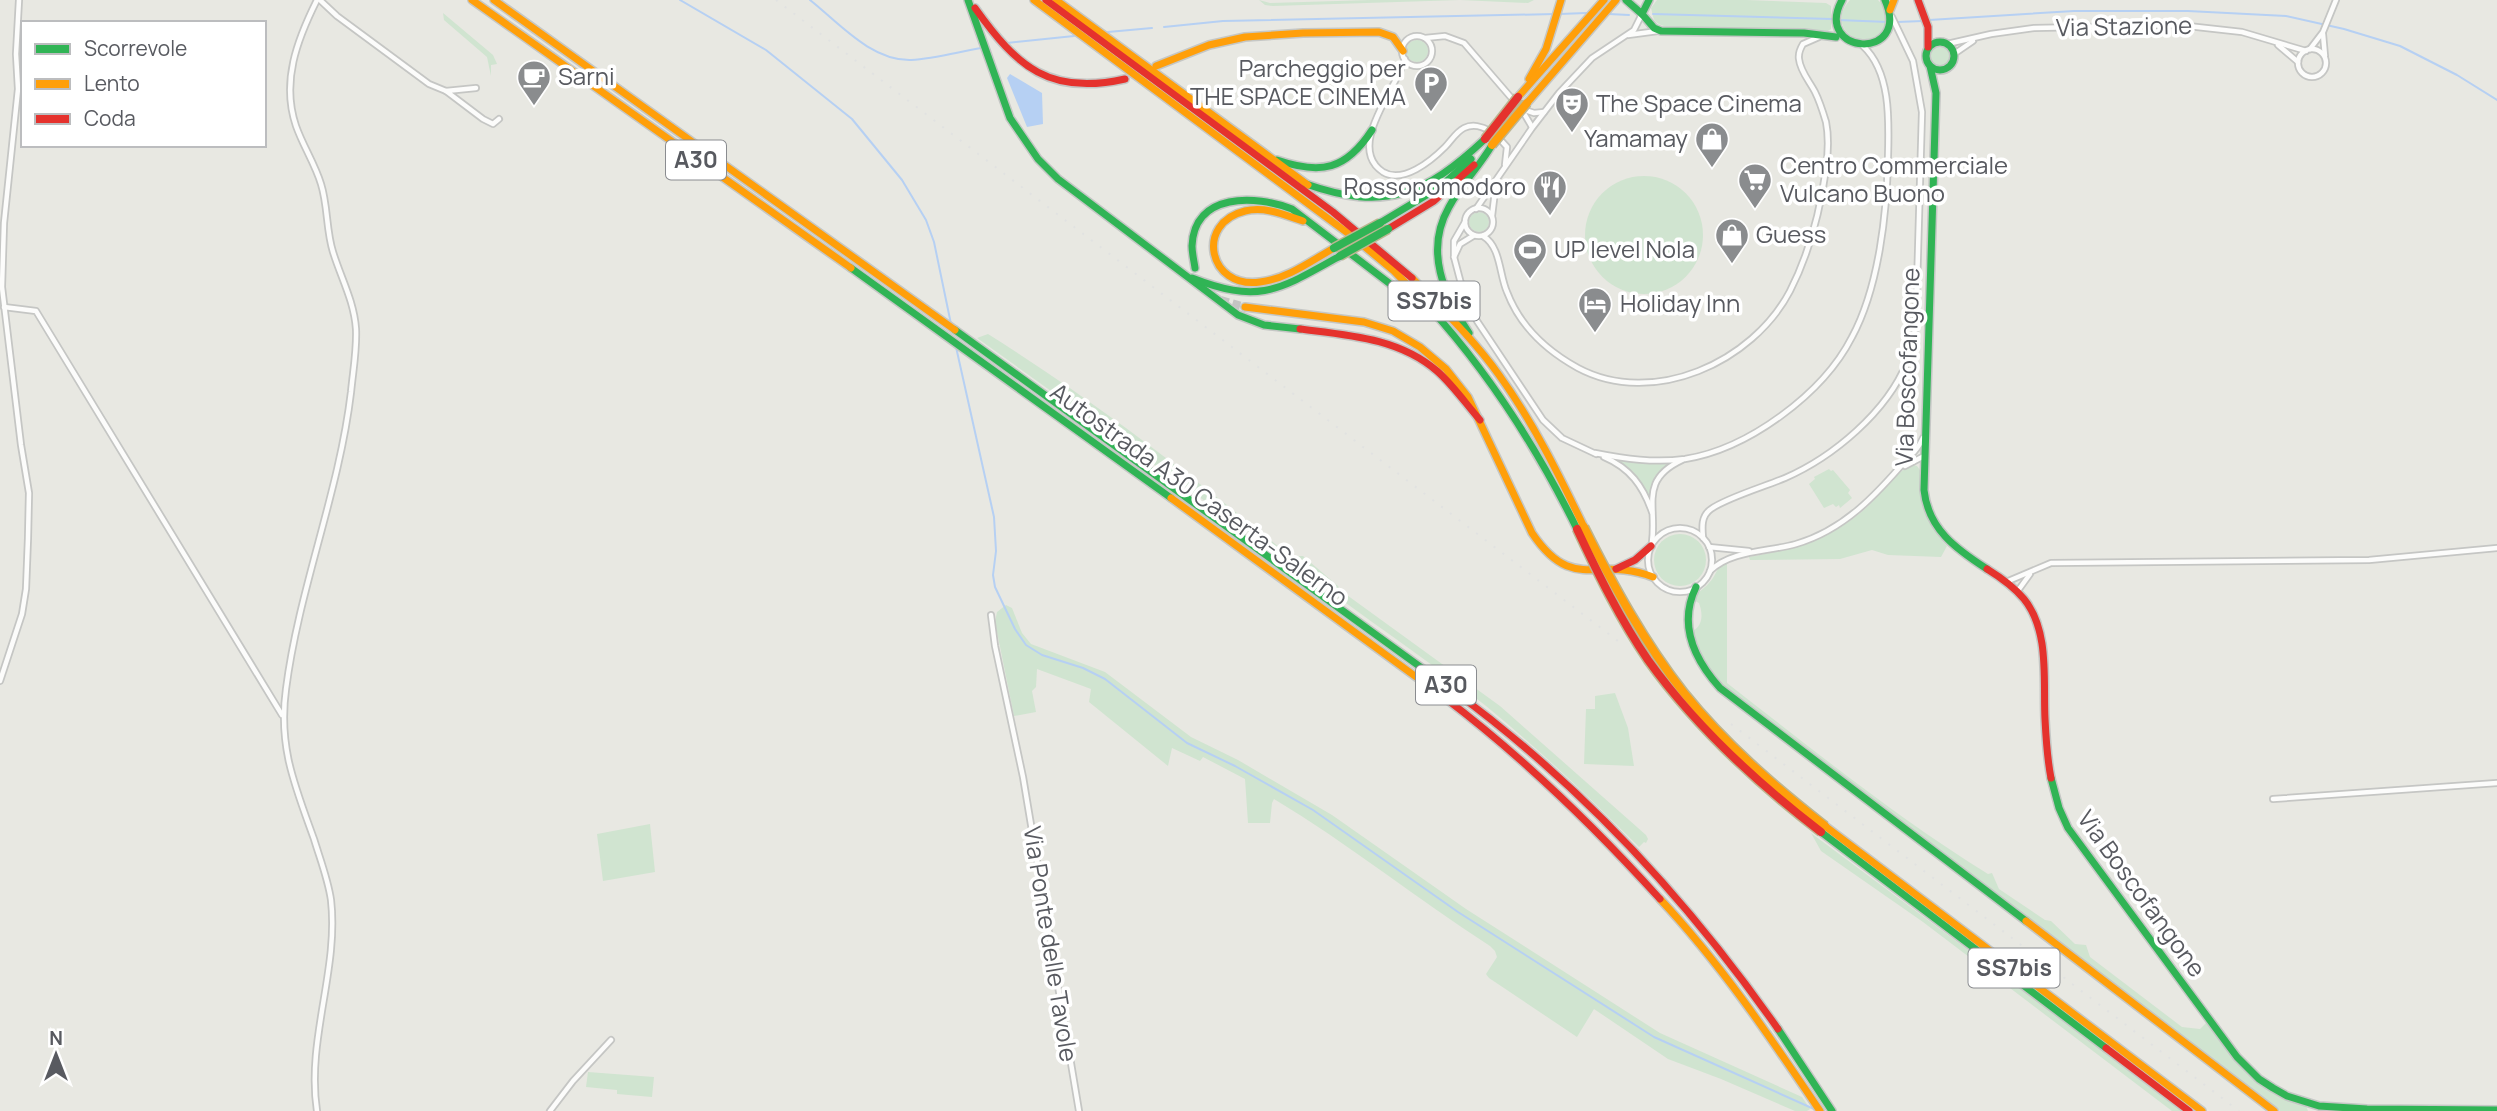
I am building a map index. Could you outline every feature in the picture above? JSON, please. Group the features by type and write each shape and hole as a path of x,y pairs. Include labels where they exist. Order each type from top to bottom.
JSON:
{"main road":[{"name":"Autostrada A30 Caserta-Salerno","path":"472,0 993,369 1497,738 1596,829 1692,933 1749,1006 1820,1111"},
{"name":"Autostrada A30 Caserta-Salerno","path":"494,0 985,350 1409,657 1502,728 1592,809 1662,883 1755,994 1834,1108"},
{"path":"969,0 1007,51 1031,69 1066,83 1103,84 1125,79"},
{"path":"969,0 1009,119 1034,157 1058,179 1218,302 1251,321 1280,328 1360,336 1400,348 1437,371 1480,420"},
{"name":"SS7bis","path":"1034,0 1374,254 1412,290 1458,341 1491,384 1539,456 1633,621 1685,695 1751,766 1823,829 2189,1111"},
{"name":"SS7bis","path":"1046,0 1360,233 1402,268 1449,316 1499,375 1549,455 1581,528"},
{"path":"1056,0 1308,185"},
{"path":"1518,97 1604,0"},
{"path":"1182,274 1226,290 1256,294 1281,288 1419,213 1448,192 1616,0"},
{"path":"1626,0 1654,28 1661,31 1804,33 1836,37"},
{"path":"1642,14 1649,0"},
{"path":"1842,0 1836,21 1848,40 1862,45 1878,41 1893,26 1885,0"},
{"path":"1891,13 1894,0"},
{"path":"1499,375 1452,306 1444,287 1436,245 1448,209 1546,49 1558,3"},
{"name":"Via Boscofangone","path":"1918,3 1928,27 1954,54 1952,64 1944,69 1936,93"},
{"name":"Via Boscofangone","path":"1928,27 1925,56 1936,93 1924,496 1936,528 1955,548 2006,582 2030,607 2039,630 2050,783 2068,828 2144,933 2247,1068 2259,1079 2287,1096 2319,1106 2497,1110"},
{"path":"1156,65 1210,45 1262,36 1379,33 1393,37 1404,55"},
{"path":"1927,49 1935,42 1945,43"},
{"path":"1930,66 1936,70 1944,69"},
{"path":"1261,153 1298,167 1332,167 1350,158 1372,130"},
{"path":"1267,164 1329,193 1360,198 1401,195 1436,180 1489,142"},
{"path":"1312,226 1281,213 1245,210 1224,220 1215,231 1213,257 1217,266 1231,277 1251,283 1274,279 1428,197 1450,182 1489,142"},
{"path":"1195,268 1192,246 1204,216 1229,200 1249,197 1269,199 1292,209 1405,294 1458,341"},
{"path":"1245,307 1364,321 1393,331 1420,347 1446,369 1468,397 1532,533 1544,552 1571,569 1591,572 1614,569 1645,572 1653,577"},
{"path":"1614,569 1634,561 1651,546"},
{"path":"1696,587 1688,607 1690,638 1702,666 1720,688 2274,1111"},
{"name":"SS7bis","path":"1823,829 2204,1111"}],"street":[{"path":"0,681 22,614 26,589 29,493 20,446 2,287 4,223 17,92 19,0"},
{"path":"317,1111 314,1082 328,967 331,901 321,860 288,764 282,716 299,615 339,468 355,354 355,323 351,299 330,242 320,180 296,125 290,95 292,61 319,0 429,84 446,90 483,120 493,124 499,119"},
{"path":"2298,62 2324,30 2336,0"},
{"path":"1642,14 1637,26 1592,58 1545,111 1476,209 1468,214 1454,241 1454,257 1464,295 1477,321 1537,411 1562,438 1612,460 1634,477 1652,512"},
{"name":"Via Stazione","path":"1976,39 1991,34 2034,28 2136,25 2226,29 2308,50"},
{"path":"1703,538 1703,520 1712,508 1788,477 1848,439 1871,416 1896,383 1907,363 1916,321 1922,112 1913,61 1893,26"},
{"path":"2271,42 2292,55 2304,74 2317,76 2326,66 2324,30"},
{"path":"1627,35 1661,31"},
{"path":"1505,165 1508,151 1506,144 1489,130 1473,126 1462,129 1418,168 1402,174 1388,174 1376,166 1370,156 1372,130 1404,55 1408,39 1416,36 1445,36 1464,43 1523,105 1534,113 1545,111"},
{"path":"1483,236 1496,250 1499,271 1507,293 1524,322 1540,341 1577,368 1610,379 1654,383 1690,375 1717,362 1754,336 1766,323 1790,291 1805,257 1819,214 1828,143 1827,126 1819,102 1801,67 1798,55 1802,44 1818,37 1848,40"},
{"path":"1404,55 1417,65 1429,59 1431,46 1425,38"},
{"path":"1945,43 1976,39"},
{"name":"Via Boscofangone","path":"1954,54 1976,39"},
{"path":"1862,45 1876,63 1883,84 1888,147 1883,224 1860,322 1834,365 1810,391 1786,411 1735,442 1685,458 1669,467 1656,481 1652,494 1654,530 1648,562 1653,577 1669,590 1683,591 1696,587 1724,560 1810,540 1840,524 1870,500 1914,453 1924,435"},
{"path":"2308,50 2319,51 2325,57"},
{"path":"446,90 476,88"},
{"path":"1523,105 1532,128"},
{"path":"1465,222 1474,235 1483,236 1491,231 1493,199 1498,178"},
{"path":"1476,209 1484,209 1492,217"},
{"path":"1454,257 1460,244 1474,235"},
{"path":"4,307 36,311 282,716"},
{"path":"1595,453 1638,461 1685,458"},
{"path":"1914,453 1924,456"},
{"path":"1898,470 1924,456"},
{"path":"1914,462 1923,470"},
{"path":"1651,546 1664,533 1675,528 1687,529 1703,538 1709,547 1712,563 1710,571"},
{"path":"1709,547 1727,551 1761,552"},
{"path":"2006,582 2045,565 2057,563 2356,561 2497,548"},
{"path":"2017,592 2031,573"},
{"name":"Via Ponte delle Tavole","path":"991,615 999,667 1023,777 1079,1111"},
{"path":"2273,799 2497,783"},
{"path":"550,1111 573,1081 611,1040"}],"green space":[{"path":"1259,0 1270,3 1460,0 1273,6 1265,5"},
{"path":"1460,0 1534,0 1528,3"},
{"path":"1657,0 1826,3 1831,6 1831,29 1664,26 1657,23 1653,17 1651,8"},
{"path":"1850,0 1878,0 1886,11 1887,18 1879,35 1861,40 1845,30 1842,22 1843,11"},
{"path":"443,13 493,55 497,64 491,65 491,76 487,57 444,20"},
{"path":"1417,40 1425,43 1428,51 1425,59 1417,62 1409,59 1406,51 1409,43"},
{"path":"1940,46 1947,49 1950,56 1947,63 1940,66 1933,63 1930,56 1933,49"},
{"path":"1644,176 1667,181 1686,193 1698,212 1703,235 1698,258 1686,277 1667,289 1644,294 1621,289 1602,277 1590,258 1585,235 1590,212 1602,193 1621,181"},
{"path":"1479,212 1486,215 1489,222 1486,229 1479,232 1472,229 1469,222 1472,215"},
{"path":"988,334 1066,385 1142,440 1290,556 1303,556 1340,590 1500,706 1646,835 1646,843 1639,847 1526,740 1449,677 1335,595 1322,582 1307,574 977,338"},
{"path":"1615,459 1671,463 1655,476 1649,495 1634,473"},
{"path":"1911,464 1920,470 1921,491 1929,520 1947,546 1941,557 1888,555 1872,550 1840,559 1750,560 1749,557 1812,541 1841,527 1868,506"},
{"path":"1829,469 1833,470 1850,490 1848,493 1852,498 1840,508 1839,505 1836,507 1833,504 1824,508 1809,484 1814,477"},
{"path":"1680,534 1699,541 1706,560 1699,579 1680,586 1661,579 1654,560 1661,541"},
{"path":"1727,562 1727,683 1887,806 1988,874 1992,873 1999,889 2045,920 2051,921 2075,944 2086,945 2090,957 2182,1027 2200,1029 2207,1022 2249,1073 2274,1090 2306,1106 2308,1111 2280,1111 1720,683 1695,639 1693,631 1699,626 1701,615 1699,603 1693,600"},
{"path":"1006,605 1012,608 1022,633 1031,644 1105,672 1191,737 1238,760 1332,815 1466,909 1660,1033 1802,1097 1810,1109 1795,1111 1668,1059 1594,1009 1577,1037 1489,978 1486,974 1497,957 1490,946 1274,799 1270,823 1248,823 1245,779 1203,757 1200,761 1172,748 1168,766 1089,702 1091,689 1037,669 1036,687 1032,691 1036,712 1014,716 995,622 997,612"},
{"path":"1615,693 1628,728 1634,766 1584,764 1586,709 1595,709 1595,696"},
{"path":"650,824 655,872 603,881 597,834"},
{"path":"1811,833 2182,1111 2172,1111 1923,922 1821,851"},
{"path":"588,1072 654,1077 652,1097 617,1094 617,1090 586,1087"}],"water":[{"path":"1010,74 1042,93 1043,124 1027,127 1007,78"}],"waterway":[{"path":"680,0 766,50 852,119 902,180 926,220 934,242 951,324"},
{"path":"810,0 869,48 896,59 928,58 981,48"},
{"path":"1929,20 2074,11 2188,11 2286,16 2344,29 2400,46 2457,75 2497,100"},
{"path":"1560,14 1586,13"},
{"path":"1164,27 1223,21 1555,14"},
{"path":"1609,14 1629,15"},
{"path":"1653,14 1832,19"},
{"path":"1838,20 1888,22"},
{"path":"1897,22 1923,21"},
{"path":"1108,32 1152,28"},
{"path":"1007,43 1074,36"},
{"path":"956,347 994,517 995,587 1015,629 1026,645 1042,655 1083,668 1105,679 1187,743 1235,766 1313,810 1458,912 1654,1037 1814,1109"}],"tunnel":[{"path":"1221,300 1245,307"}],"railway":[{"path":"776,0 1618,641"},
{"path":"1731,724 2239,1111"}],"traffic: fast":[{"path":"968,0 1010,118 1038,159 1058,179 1238,315 1264,325 1300,329"},
{"path":"1626,0 1642,14"},
{"path":"1649,0 1642,14 1654,28 1661,31 1804,33 1836,37"},
{"path":"1842,0 1836,18 1840,32 1850,41 1862,44 1875,42 1885,34 1890,20 1885,0"},
{"path":"1940,42 1950,46 1954,56 1950,66 1940,70 1930,66 1926,56 1930,46 1940,42"},
{"path":"1930,66 1936,93 1924,490 1931,516 1945,537 1987,569"},
{"path":"1277,160 1307,167 1331,166 1352,154 1372,130"},
{"path":"1306,184 1359,197 1403,193 1443,174 1485,139"},
{"path":"1469,333 1445,288 1440,272 1438,240 1449,207 1492,145"},
{"path":"1380,223 1440,187 1471,159"},
{"path":"1195,268 1192,246 1195,228 1203,215 1229,202 1261,201 1292,209 1423,309"},
{"path":"1334,248 1380,223"},
{"path":"1340,256 1388,229"},
{"path":"1192,278 1236,291 1269,290 1285,285 1340,256"},
{"path":"851,268 1171,498"},
{"path":"1429,307 1472,359 1511,413 1546,470 1577,529"},
{"path":"955,330 1455,692"},
{"path":"1696,587 1688,614 1692,641 1703,665 1720,688 2026,921"},
{"path":"2051,778 2068,828 2237,1057 2259,1079 2287,1096 2319,1106 2497,1110"},
{"path":"1821,832 2106,1048"},
{"path":"1778,1029 1832,1111"}],"traffic: slow":[{"path":"472,0 851,268"},
{"path":"494,0 955,330"},
{"path":"1034,0 1353,237 1394,271 1429,307"},
{"path":"1056,0 1308,185"},
{"path":"1529,79 1546,49 1561,0"},
{"path":"1518,97 1604,0"},
{"path":"1527,103 1616,0"},
{"path":"1890,10 1894,0"},
{"path":"1156,66 1209,45 1245,37 1303,33 1379,32 1393,37 1403,51"},
{"path":"1492,145 1527,103"},
{"path":"1303,221 1260,210 1245,211 1229,218 1219,228 1214,241 1214,254 1219,266 1229,276 1242,281 1260,282 1289,273 1334,248"},
{"path":"1412,278 1479,349 1499,375 1545,449 1584,527"},
{"path":"1245,307 1364,322 1393,331 1420,347 1446,369 1468,397 1532,533 1547,552 1560,563 1574,568 1616,569 1653,577"},
{"path":"1171,498 1445,698"},
{"path":"1584,527 1630,613 1684,693 1716,730 1751,764 1825,826"},
{"path":"1825,826 2202,1111"},
{"path":"1660,899 1724,975 1820,1111"},
{"path":"2026,921 2274,1111"}],"traffic: jam":[{"path":"1046,0 1333,212 1412,278"},
{"path":"1918,0 1928,27 1928,47"},
{"path":"975,8 1006,46 1021,61 1038,72 1056,80 1076,83 1125,79"},
{"path":"1485,139 1518,97"},
{"path":"1388,229 1434,201 1474,165"},
{"path":"1300,329 1372,340 1406,351 1437,371 1480,420"},
{"path":"1577,529 1628,629 1667,685 1728,752 1821,832"},
{"path":"1616,569 1635,560 1651,546"},
{"path":"1987,569 2007,582 2024,599 2038,626 2042,641 2046,734 2051,778"},
{"path":"1455,692 1546,766 1630,847 1708,936 1778,1029"},
{"path":"1445,698 1557,793 1660,899"},
{"path":"2106,1048 2189,1111"}],"place":[{"name":"Sarni","path":"534,107"},
{"name":"Parcheggio per THE SPACE CINEMA","path":"1431,113"},
{"name":"The Space Cinema","path":"1572,134"},
{"name":"Yamamay","path":"1712,169"},
{"name":"Centro Commerciale Vulcano Buono","path":"1755,210"},
{"name":"Rossopomodoro","path":"1550,217"},
{"name":"Guess","path":"1732,265"},
{"name":"UP level Nola","path":"1530,280"},
{"name":"Holiday Inn","path":"1595,334"}]}
